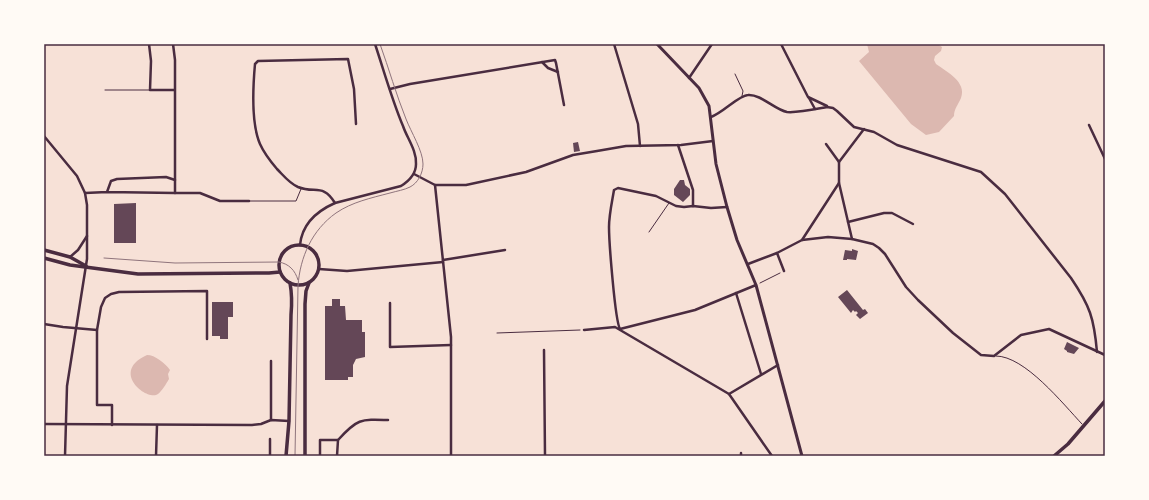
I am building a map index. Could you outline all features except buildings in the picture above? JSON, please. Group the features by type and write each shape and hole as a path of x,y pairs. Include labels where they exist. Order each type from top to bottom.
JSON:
{"main road":[{"path":"300,245 308,247 314,252 318,258 319,269 317,276 309,283 299,286 284,279 280,272 279,262 282,254 290,247 300,245"},
{"path":"44,250 70,257 86,266"},
{"path":"44,258 70,265 86,266 119,273 150,275 269,274 280,272"},
{"path":"286,456 289,421 292,294 290,283"},
{"path":"305,456 305,304 306,291 309,283"},
{"path":"1054,456 1068,444 1105,401"}],"street":[{"path":"149,44 151,61 150,90 174,90"},
{"path":"173,44 175,60 175,193"},
{"path":"300,245 307,224 314,216 326,207 335,203 401,186 408,182 414,174 416,165 414,151 403,126 375,44"},
{"path":"614,44 638,124 640,146"},
{"path":"657,44 699,88 709,106 716,164 727,207 737,240 756,285 802,456"},
{"path":"689,78 712,44"},
{"path":"781,44 815,109"},
{"path":"335,203 330,194 323,191 302,188 293,185 286,180 272,163 260,144 256,132 255,119 255,64 258,61 348,59 354,88 356,124"},
{"path":"390,89 410,84 555,60 564,105"},
{"path":"542,62 548,68 558,72"},
{"path":"711,117 718,115 742,96 747,95 754,96 786,112 827,107"},
{"path":"808,97 837,111 854,127 864,128 897,145 981,172 993,182 1005,194 1081,292 1089,307 1095,325 1097,352"},
{"path":"1089,125 1105,159"},
{"path":"839,162 864,128"},
{"path":"44,136 77,176 85,193 87,205 86,266 67,386 65,456"},
{"path":"414,174 435,185 466,185 526,172 573,156 597,150 640,146 680,145 713,141"},
{"path":"826,144 839,162 839,183 852,239"},
{"path":"680,145 693,190 693,206"},
{"path":"107,192 111,181 117,179 166,177 175,180"},
{"path":"802,240 839,183"},
{"path":"435,185 451,337 452,456"},
{"path":"620,329 616,310 609,226 614,190 618,188 656,196 676,206 711,208 727,207"},
{"path":"85,193 200,193 220,202 249,201"},
{"path":"848,222 884,213 892,213 913,224"},
{"path":"70,257 78,250 87,236"},
{"path":"748,264 777,253 802,240 828,237 852,239 874,244 885,254 906,286 931,313 981,355 994,356 1021,335 1049,329 1105,355"},
{"path":"319,269 347,271 443,261 505,250"},
{"path":"777,253 784,271"},
{"path":"620,329 695,310 756,285"},
{"path":"112,425 112,405 97,405 97,330 102,303 105,298 111,294 122,292 207,291 207,339"},
{"path":"736,292 762,374"},
{"path":"390,303 390,347 451,345"},
{"path":"44,324 63,328 97,330"},
{"path":"584,330 615,327 620,329 729,394 772,456"},
{"path":"544,350 545,456"},
{"path":"271,361 272,420"},
{"path":"729,394 778,365"},
{"path":"44,424 256,425 272,420 289,421"},
{"path":"337,456 338,440 358,421 388,420"},
{"path":"156,456 157,425"},
{"path":"270,439 270,456"},
{"path":"320,456 320,440 338,440"}],"lane":[{"path":"735,74 742,91 742,96"},
{"path":"105,90 150,90"},
{"path":"249,201 296,201 302,188"},
{"path":"649,232 670,202"},
{"path":"994,356 1010,358 1030,370 1084,426"}],"path":[{"path":"756,285 784,271"},
{"path":"497,333 584,330"}],"shaded area":[{"path":"867,44 937,44 942,47 941,51 935,56 934,60 936,64 959,82 962,92 954,116 939,132 926,135 911,124 859,61 869,52"},
{"path":"147,355 153,356 160,360 170,370 168,374 169,379 158,394 147,394 140,390 134,384 131,377 131,369 136,362"}],"tram line":[{"path":"295,456 298,286 301,265 309,245 320,228 342,209 362,201 410,187 418,180 422,171 423,164 421,153 402,110 380,44"},
{"path":"104,258 175,263 279,262 286,264 291,268 298,280"}]}
